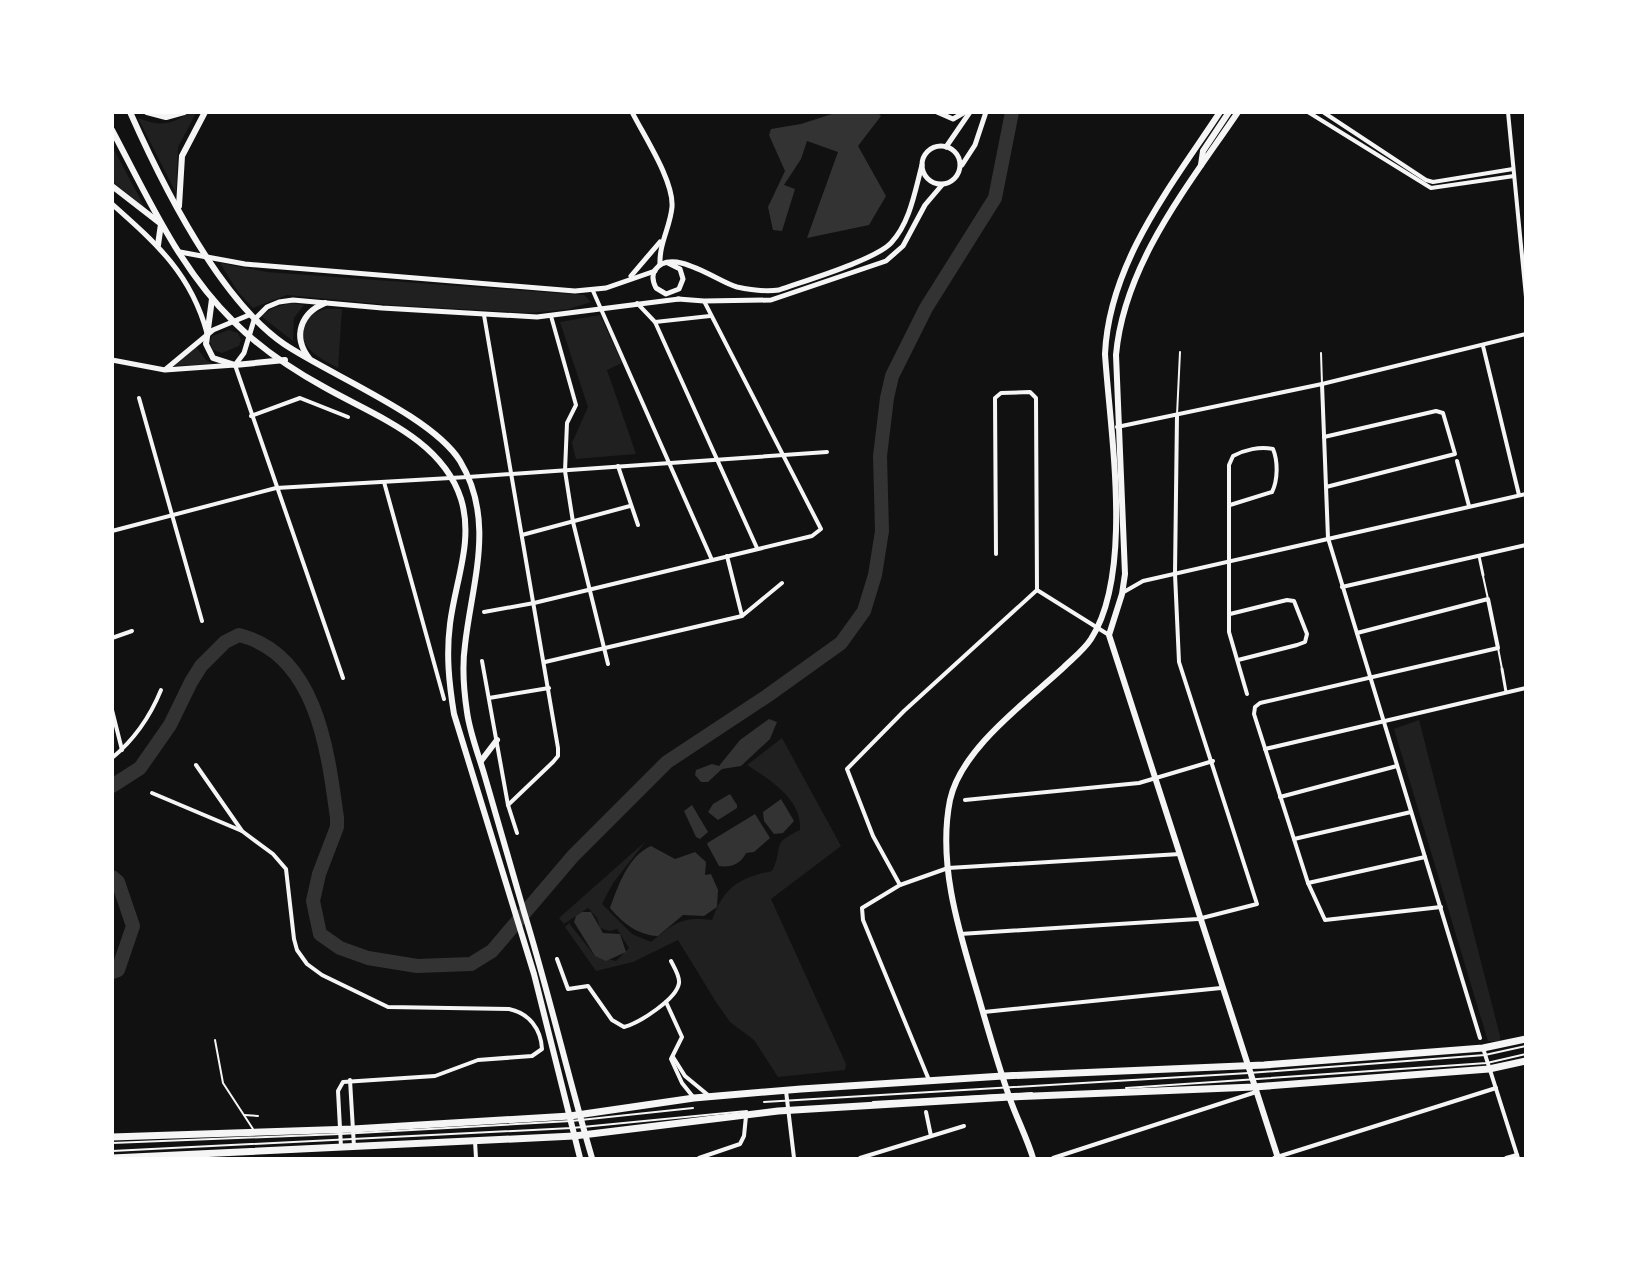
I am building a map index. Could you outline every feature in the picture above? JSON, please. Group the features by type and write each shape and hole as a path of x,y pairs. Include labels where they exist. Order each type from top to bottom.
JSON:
{"main road":[{"path":"130,112 180,209 226,288 251,317 283,343 421,424 444,442 459,460 468,477 476,498 481,538 464,648 467,713 542,972 592,1158"},
{"path":"147,112 166,117 184,112"},
{"path":"180,209 182,156 205,112"},
{"path":"1033,1158 1008,1092 960,934 948,868 947,824 950,801 956,779 975,750 1085,647 1096,629 1113,578 1115,528 1105,354 1106,328 1112,298 1120,276 1141,238 1220,112"},
{"path":"1201,166 1203,152 1228,112"},
{"path":"1238,112 1187,188 1134,280 1118,329 1116,355 1125,525 1125,574 1122,594 1109,635 1157,780 1198,919 1277,1158"},
{"path":"112,130 161,224 212,298 234,323 321,386 410,435 446,467 452,478 461,500 465,542 450,621 448,674 459,734 534,974 580,1158"},
{"path":"1175,181 1187,188"},
{"path":"112,186 161,224"},
{"path":"158,245 161,224"},
{"path":"212,298 206,344 209,354 218,361 235,365 285,360"},
{"path":"317,363 302,347 299,336 306,315 325,303"},
{"path":"481,761 497,740"},
{"path":"112,1158 221,1156 341,1144 474,1140 583,1124 694,1098 786,1094 930,1080 1003,1076 1248,1069 1484,1050 1526,1039"},
{"path":"112,1137 255,1131 353,1132 572,1125 746,1116 787,1109 1008,1092 1254,1087 1526,1061"},
{"path":"1030,1149 1038,1158"}],"street":[{"path":"632,112 670,190 672,205 661,241 660,265"},
{"path":"936,112 953,119 965,112"},
{"path":"946,147 970,112"},
{"path":"165,370 207,334 220,326 251,317 279,302 293,300 484,315 551,316 600,307 679,299 704,301 783,298 838,276 886,261 903,246 925,205 942,185 957,178 975,145 986,112"},
{"path":"1308,112 1431,188 1514,176"},
{"path":"1323,112 1433,182 1513,169"},
{"path":"1509,112 1526,297"},
{"path":"679,299 656,288 653,279 660,265 687,263 736,287 769,291 779,290 881,252 898,234 907,217 921,165 930,149 946,147 957,154 961,167"},
{"path":"921,165 930,182 942,185"},
{"path":"112,204 158,245 194,295 207,334"},
{"path":"629,279 661,241"},
{"path":"180,252 257,265 592,291 655,271"},
{"path":"658,301 679,289 683,279 680,269 668,263"},
{"path":"592,291 712,560"},
{"path":"484,612 591,590 812,536 821,529 704,301"},
{"path":"637,303 655,322 757,548"},
{"path":"484,315 545,662 558,756 508,805"},
{"path":"655,322 710,315"},
{"path":"551,316 576,405 567,420 565,471 573,522 608,664"},
{"path":"112,360 165,370 235,365 244,353 251,317"},
{"path":"1110,429 1322,384 1526,334"},
{"path":"1483,346 1518,495"},
{"path":"235,365 343,678"},
{"path":"1322,384 1328,538 1480,1038"},
{"path":"900,885 873,836 847,770 904,711 1037,590 1036,398 1030,392 1001,393 995,398 996,554"},
{"path":"139,398 202,621"},
{"path":"251,416 300,398 348,417"},
{"path":"1324,437 1436,411 1443,413 1455,454 1326,487"},
{"path":"960,934 1198,919 1257,904 1214,762 1179,662 1176,574 1177,414"},
{"path":"1230,505 1272,492 1276,485 1276,457 1273,449 1265,447 1233,456 1229,465 1230,642 1238,660 1247,694"},
{"path":"112,531 276,488 565,471 827,452"},
{"path":"1457,461 1469,506"},
{"path":"618,466 638,525"},
{"path":"384,482 444,699"},
{"path":"1122,594 1143,581 1526,494"},
{"path":"522,535 630,506"},
{"path":"1342,587 1478,554 1525,546"},
{"path":"1478,554 1483,575"},
{"path":"726,556 742,616"},
{"path":"545,662 742,616 782,583"},
{"path":"1037,590 1096,629 1109,635"},
{"path":"1357,633 1488,599 1498,648 1260,702 1255,707 1254,714 1308,883 1325,920 1441,907"},
{"path":"1230,614 1287,600 1294,601 1306,634 1305,642 1298,645 1238,660"},
{"path":"112,638 132,631"},
{"path":"482,661 508,805 517,833"},
{"path":"1503,669 1506,692"},
{"path":"489,698 549,688"},
{"path":"1265,749 1526,688"},
{"path":"112,758 122,750 151,714 161,690"},
{"path":"112,710 122,750"},
{"path":"964,800 1157,780 1214,762"},
{"path":"196,765 242,831"},
{"path":"1280,797 1397,766"},
{"path":"152,793 242,831 273,854 286,869 297,950 307,964 322,975 388,1007 509,1009 519,1011 533,1023 542,1049 532,1056 478,1060 435,1076 343,1082 338,1091 341,1144"},
{"path":"1294,839 1411,812"},
{"path":"930,1080 862,920 862,908 900,885 948,868 1180,854"},
{"path":"1308,883 1425,857"},
{"path":"557,959 567,988 588,986 617,1025 631,1025 666,1002 679,985 679,978 671,961"},
{"path":"983,1012 1221,988"},
{"path":"666,1002 682,1037 672,1055 676,1071 694,1098"},
{"path":"1484,1050 1517,1157 1506,1158"},
{"path":"672,1055 685,1076 711,1097"},
{"path":"350,1080 354,1144"},
{"path":"1053,1158 1228,1101 1254,1087"},
{"path":"1224,1088 1228,1101"},
{"path":"1277,1158 1496,1088"},
{"path":"786,1094 794,1158"},
{"path":"926,1112 931,1136"},
{"path":"699,1158 740,1144 744,1136 746,1116"},
{"path":"860,1158 964,1126"},
{"path":"474,1140 476,1158"}],"lane":[{"path":"1177,414 1180,352"},
{"path":"1321,353 1322,384"},
{"path":"1483,575 1488,599"},
{"path":"1498,648 1503,669"},
{"path":"215,1040 223,1083 255,1131"},
{"path":"1484,1050 1526,1046"},
{"path":"1488,1066 1526,1054"},
{"path":"1008,1092 1248,1069"},
{"path":"1126,1088 1254,1087"},
{"path":"764,1102 786,1094 1055,1092"},
{"path":"583,1124 693,1108"},
{"path":"583,1124 787,1109"},
{"path":"244,1115 258,1116"},
{"path":"354,1144 572,1125"},
{"path":"112,1143 340,1132"},
{"path":"112,1151 341,1144"}],"shaded area":[{"path":"188,113 196,113 178,147 176,193 138,118 164,123 176,120"},
{"path":"835,113 878,113 881,116 858,146 886,196 869,225 807,238 838,152 807,141 801,159 784,185 795,189 782,231 773,230 768,207 785,171 769,135 771,129 801,124"},
{"path":"113,148 145,208 113,182"},
{"path":"220,263 267,272 584,295 591,302 569,309 531,313 390,305 287,295 253,308 238,292"},
{"path":"290,303 304,305 294,318 293,341 261,316 273,308"},
{"path":"327,309 342,309 338,368 311,351 303,339 305,324 309,318"},
{"path":"600,315 622,363 607,370 636,454 576,459 572,443 588,407 560,322"},
{"path":"229,330 238,333 241,340 239,346 222,353 213,350 210,342 212,336"},
{"path":"196,347 206,360 213,364 171,366"},
{"path":"769,719 777,722 770,739 741,766 722,769 708,782 701,782 695,775 696,770 712,764 719,766 740,740"},
{"path":"1419,720 1500,1041 1488,1041 1394,729"},
{"path":"782,738 841,846 771,899 846,1064 845,1070 778,1077 754,1040 730,1022 678,940 633,962 596,971 565,927 569,923 595,956 616,961 629,948 617,929 610,931 600,928 597,918 588,908 564,924 559,918 646,841 613,883 602,904 632,934 651,942 679,922 693,919 712,920 722,899 734,886 750,877 772,871 781,843 800,830 796,809 790,800 774,784 747,765"},
{"path":"730,794 737,808 718,820 708,812 713,804"},
{"path":"781,799 794,821 783,833 774,834 764,821 763,812"},
{"path":"692,805 708,832 700,839 696,837 684,811"},
{"path":"755,814 770,838 754,852 746,853 735,864 719,866 707,844"},
{"path":"651,846 675,859 695,852 706,862 705,875 711,874 718,890 717,907 704,916 683,915 658,936 643,933 631,927 610,908 620,881 630,864"},
{"path":"582,912 591,912 603,933 620,934 626,952 606,961 595,956 574,922 576,916"}],"waterway":[{"path":"112,786 140,768 170,725 201,666 225,642 239,635 265,646 286,662 302,684 314,709 329,764 337,827 319,874 313,901 320,934 340,948 368,958 417,966 471,964 492,951 573,856 667,762 767,696 841,643 864,611 875,575 882,531 880,456 892,376 926,308 995,198 1012,112"},
{"path":"112,877 118,882 133,926 118,970 112,972"}]}
